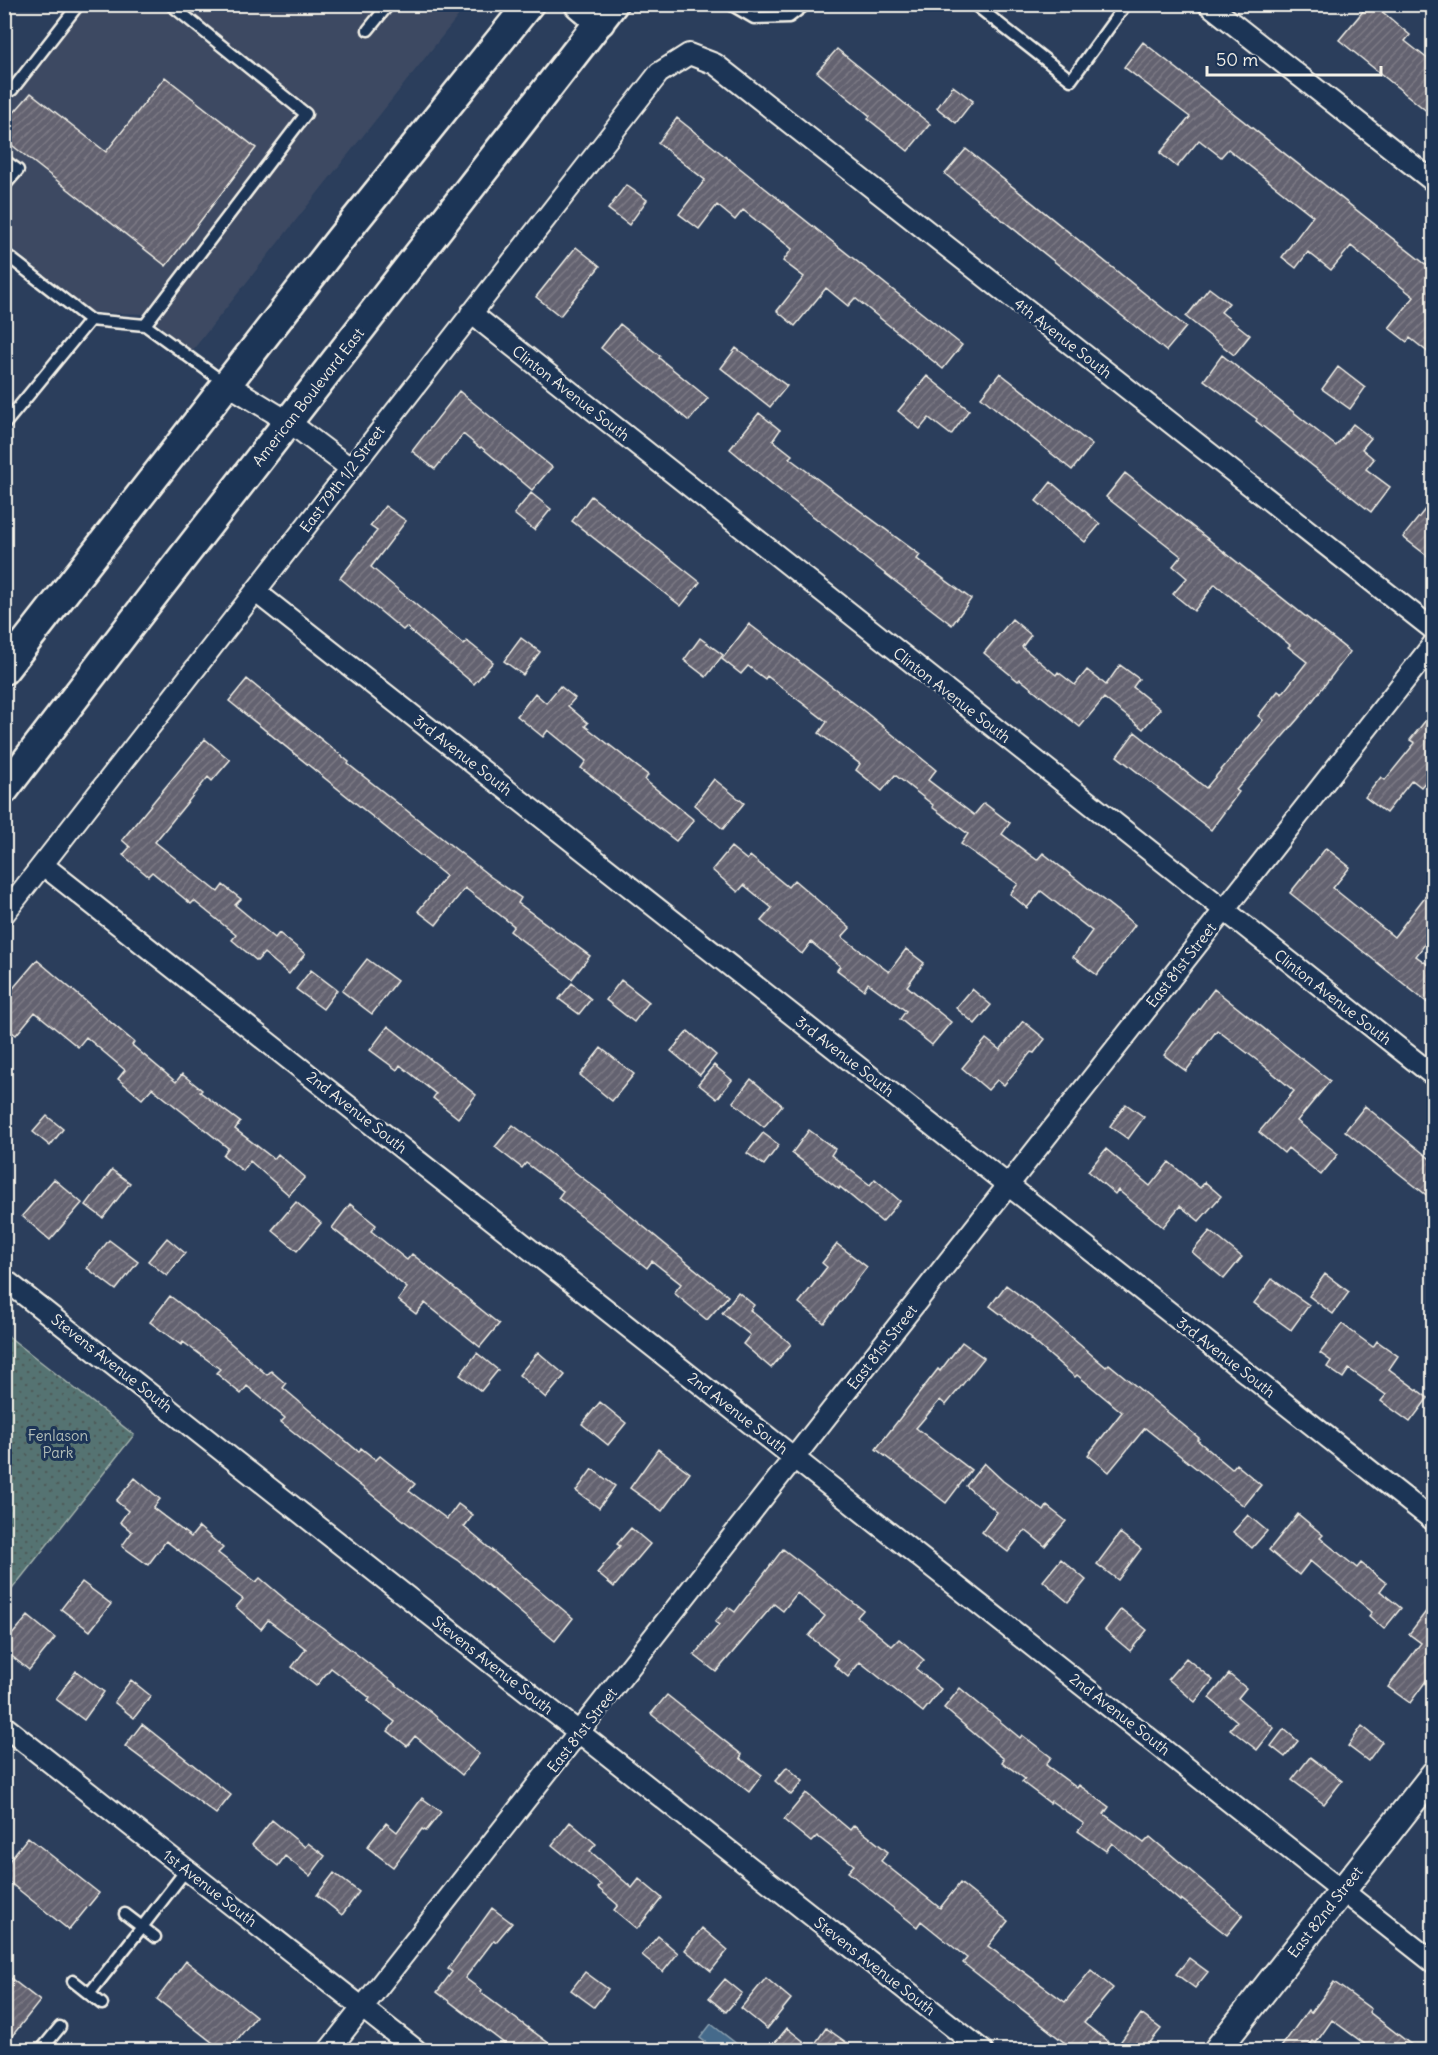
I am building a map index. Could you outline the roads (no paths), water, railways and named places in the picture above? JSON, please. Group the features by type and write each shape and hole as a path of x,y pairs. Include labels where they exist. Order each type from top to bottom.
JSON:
{"main road":[{"path":"4,670 340,239 529,4"},
{"name":"American Boulevard East","path":"4,790 289,423 598,10"}],"street":[{"path":"1208,4 1434,182"},
{"name":"East 79th 1/2 Street","path":"4,914 659,73 688,54"},
{"name":"4th Avenue South","path":"688,54 714,64 1434,630"},
{"name":"Clinton Avenue South","path":"471,313 1434,1076"},
{"path":"227,384 289,423 350,468"},
{"name":"3rd Avenue South","path":"256,592 1434,1521"},
{"name":"East 81st Street","path":"329,2050 1434,644"},
{"name":"2nd Avenue South","path":"43,865 1434,1963"},
{"name":"Stevens Avenue South","path":"4,1278 982,2050"},
{"name":"1st Avenue South","path":"4,1726 416,2050"},
{"name":"East 82nd Street","path":"1217,2050 1434,1774"}],"lane":[{"path":"4,84 12,90 79,4"},
{"path":"144,325 306,114 170,4"},
{"path":"368,30 389,4"},
{"path":"730,4 754,18 789,17 806,4"},
{"path":"974,4 1071,80 1126,4"},
{"path":"4,160 18,170 4,186"},
{"path":"4,253 90,320 144,325 227,384"},
{"path":"4,425 90,320"},
{"path":"89,1994 186,1870"},
{"path":"125,1914 155,1937"},
{"path":"73,1981 102,2004"},
{"path":"41,2050 60,2028"}],"park label":[{"name":"Fenlason Park","path":"58,1444"}]}
